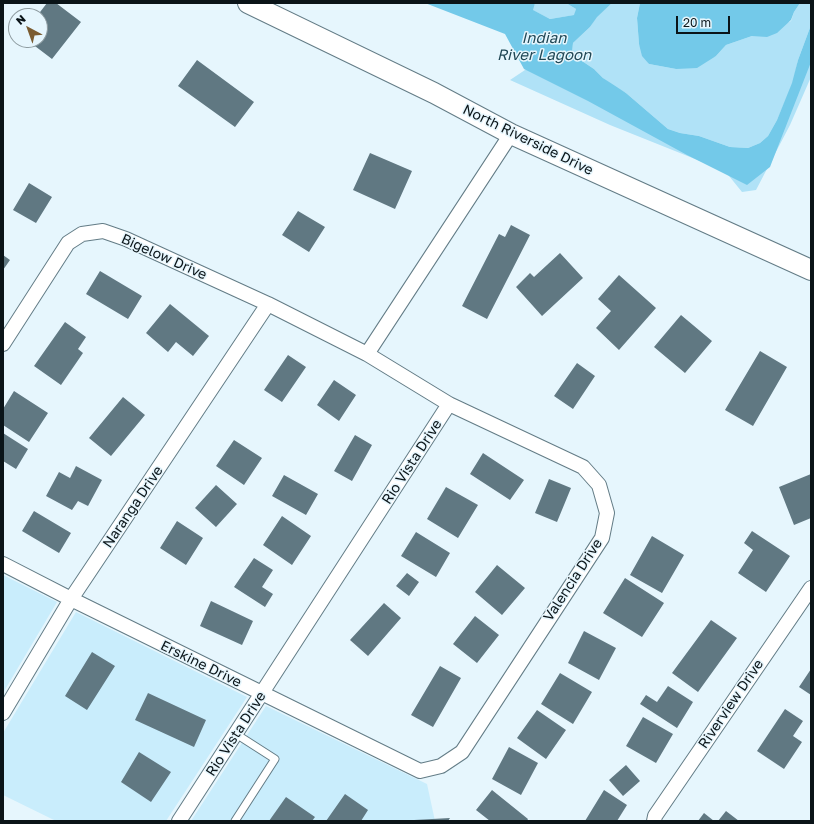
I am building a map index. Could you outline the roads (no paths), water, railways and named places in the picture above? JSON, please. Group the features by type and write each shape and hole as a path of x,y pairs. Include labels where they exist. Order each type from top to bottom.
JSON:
{"street":[{"name":"North Riverside Drive","path":"248,3 434,93 511,134 811,270"},
{"path":"367,354 511,134"},
{"name":"Bigelow Drive","path":"3,344 68,243 82,234 103,231 126,239 268,304 367,354"},
{"name":"Naranga Drive","path":"3,713 71,599 268,304"},
{"name":"Rio Vista Drive","path":"180,821 449,404 367,354"},
{"name":"Valencia Drive","path":"441,766 462,752 602,538 607,513 599,485 583,467 449,404"},
{"path":"3,564 71,599"},
{"name":"Riverview Drive","path":"654,821 655,816 811,588"},
{"name":"Erskine Drive","path":"71,599 420,771 441,766"}],"lane":[{"path":"235,821 275,759 236,734"}],"water":[{"name":"Indian River Lagoon","path":"425,3 535,3 533,10 550,19 574,15 576,9 566,3 612,3 573,43 572,53 594,69 603,78 626,93 668,129 680,133 699,136 730,147 748,148 760,143 768,136 777,120 792,83 798,60 811,25 811,62 770,167 747,185 524,69 505,34"},
{"path":"640,3 800,3 791,20 777,33 767,37 752,36 726,45 716,56 697,68 676,69 649,64 642,56 639,44 637,18"}]}
